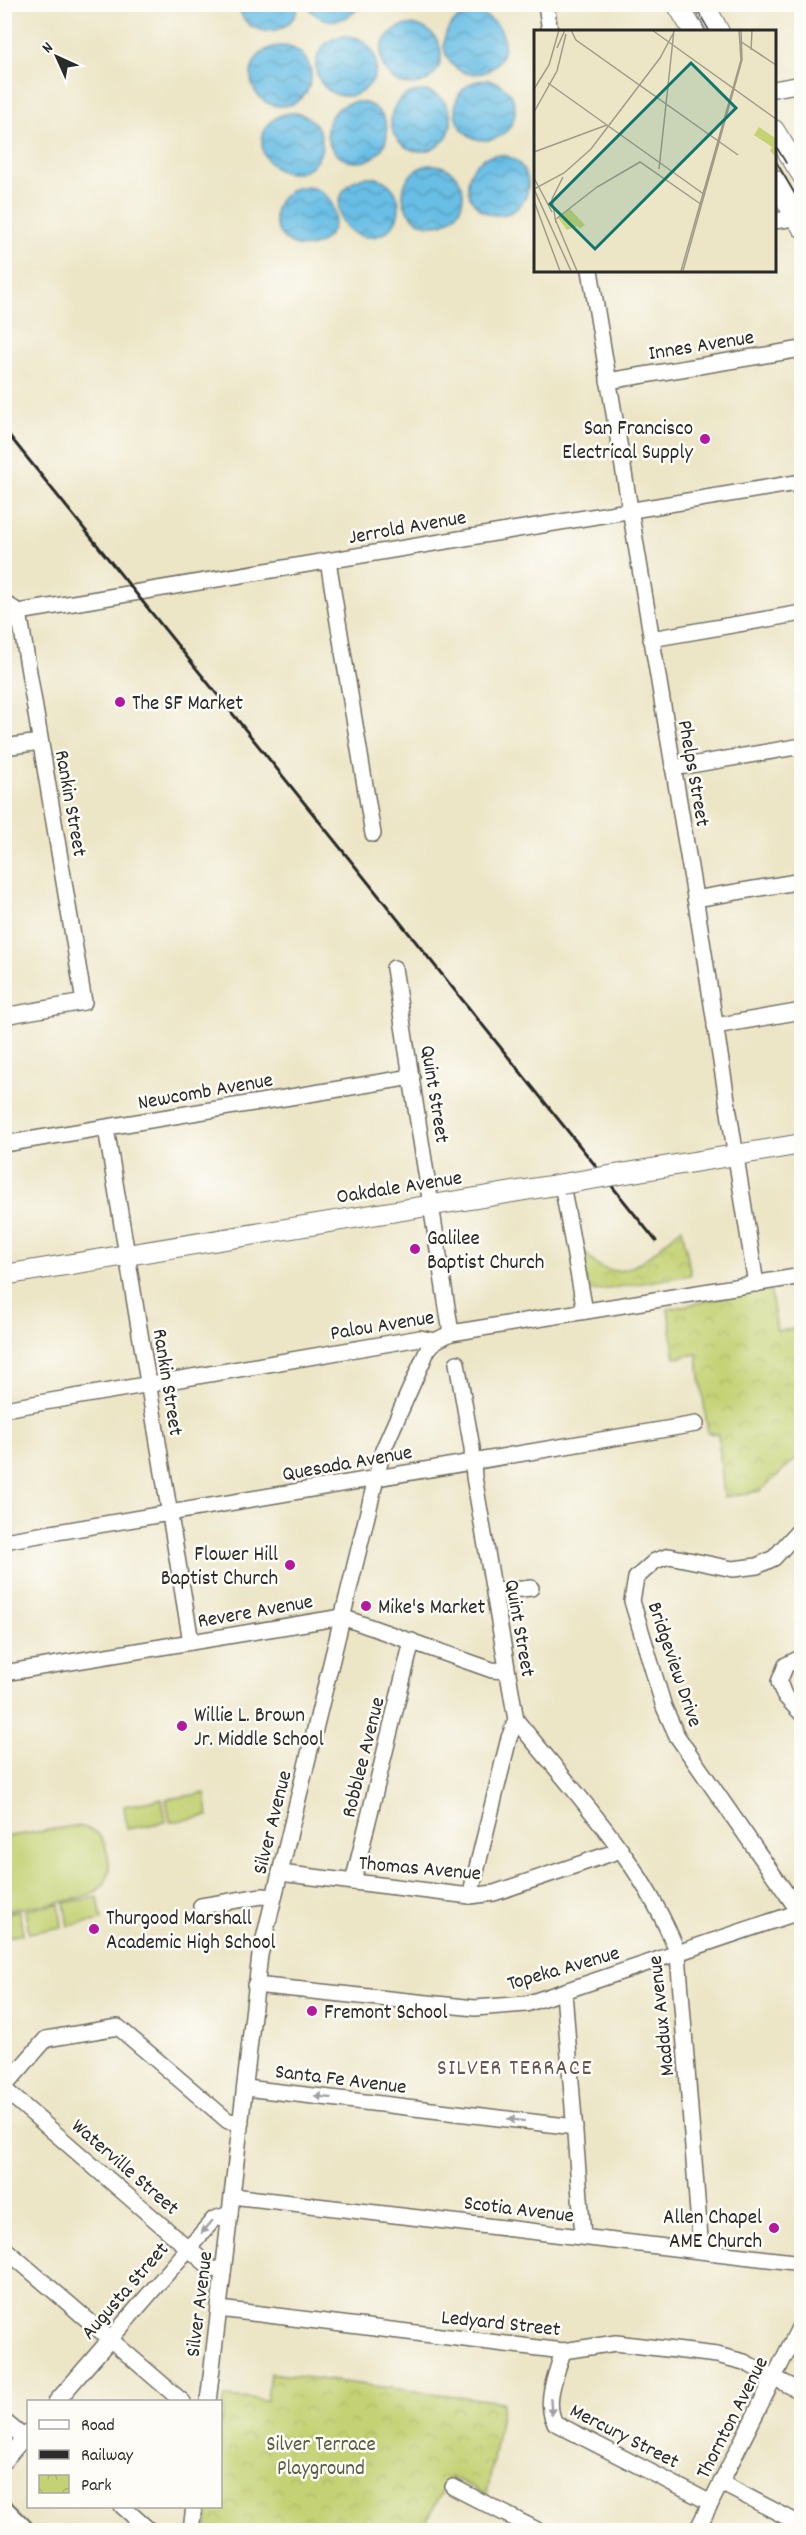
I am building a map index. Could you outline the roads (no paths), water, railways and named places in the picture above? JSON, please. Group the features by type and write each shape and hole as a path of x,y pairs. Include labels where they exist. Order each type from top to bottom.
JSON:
{"highway":[{"path":"4,2512 22,2530"},
{"path":"4,2518 17,2530"}],"main road":[{"path":"677,4 692,30"},
{"path":"704,4 718,30"},
{"path":"776,133 801,175"},
{"path":"776,183 800,220"},
{"name":"Oakdale Avenue","path":"4,1275 801,1144"}],"street":[{"path":"546,4 550,30"},
{"path":"776,89 801,84"},
{"path":"776,221 800,220"},
{"name":"Phelps Street","path":"590,272 695,899 756,1284"},
{"name":"Innes Avenue","path":"608,381 801,349"},
{"name":"Jerrold Avenue","path":"19,612 801,482"},
{"path":"328,561 373,834"},
{"path":"4,603 19,612 4,627"},
{"name":"Rankin Street","path":"4,1016 84,1002 19,612"},
{"path":"651,639 801,613"},
{"path":"4,747 40,742"},
{"path":"673,768 801,746"},
{"path":"695,899 801,881"},
{"name":"Quint Street","path":"394,968 451,1333"},
{"path":"715,1026 801,1011"},
{"name":"Newcomb Avenue","path":"4,1144 412,1077"},
{"name":"Rankin Street","path":"106,1128 192,1642"},
{"path":"562,1184 585,1311"},
{"name":"Palou Avenue","path":"4,1409 420,1338 435,1341 451,1333 801,1276"},
{"name":"Silver Avenue","path":"208,2400 246,2088 255,1985 274,1897 383,1450 424,1356 435,1341"},
{"name":"Quint Street","path":"457,1363 506,1671 516,1720"},
{"name":"Quesada Avenue","path":"4,1541 696,1424"},
{"name":"Bridgeview Drive","path":"801,1527 774,1558 757,1566 733,1569 669,1557 655,1561 636,1578 632,1602 664,1707 676,1736 801,1913"},
{"path":"494,1592 531,1588"},
{"name":"Revere Avenue","path":"4,1672 342,1617 492,1670 506,1671"},
{"name":"Robblee Avenue","path":"352,1882 412,1641"},
{"path":"801,1657 786,1665 779,1682 784,1695 801,1714"},
{"path":"470,1896 509,1738 516,1720"},
{"name":"Maddux Avenue","path":"516,1720 621,1850 667,1924 678,1954 701,2251"},
{"name":"Thomas Avenue","path":"280,1874 470,1896 494,1893 621,1850"},
{"path":"201,1906 262,1896 274,1897"},
{"name":"Topeka Avenue","path":"255,1985 475,2008 526,2004 801,1913"},
{"path":"564,1992 583,2236"},
{"path":"4,2088 46,2039 118,2027 228,2121 242,2122"},
{"name":"Waterville Street","path":"4,2088 211,2268 223,2272"},
{"name":"Santa Fe Avenue","path":"246,2088 575,2127"},
{"name":"Scotia Avenue","path":"232,2196 801,2263"},
{"name":"Augusta Street","path":"58,2400 214,2219 230,2214"},
{"path":"4,2248 181,2400"},
{"name":"Ledyard Street","path":"219,2309 563,2351 616,2343 717,2355 744,2362 801,2392"},
{"name":"Thornton Avenue","path":"697,2530 801,2322"},
{"name":"Mercury Street","path":"563,2351 549,2401 549,2413 555,2423 711,2503"},
{"path":"4,2421 27,2437 4,2461"},
{"path":"721,2483 798,2523"},
{"path":"453,2487 537,2530"},
{"path":"125,2508 149,2530"},
{"path":"191,2530 194,2508"}],"water":[{"path":"239,4 298,5 288,24 268,31 249,25 242,16"},
{"path":"307,5 360,5 348,16 326,20 312,12"},
{"path":"474,14 491,19 499,27 504,44 499,61 491,69 474,74 457,69 449,61 444,44 449,27 457,19"},
{"path":"411,25 428,30 436,38 441,55 436,72 428,80 411,85 394,80 386,72 381,55 386,38 394,30"},
{"path":"346,36 363,41 371,49 376,66 371,83 363,91 346,96 329,91 321,83 316,66 321,49 329,41"},
{"path":"281,46 298,51 306,59 311,76 306,93 298,101 281,106 264,101 256,93 251,76 256,59 264,51"},
{"path":"485,80 502,85 510,93 515,110 510,127 502,135 485,140 468,135 460,127 455,110 460,93 468,85"},
{"path":"421,91 438,96 446,104 451,121 446,138 438,146 421,151 404,146 396,138 391,121 396,104 404,96"},
{"path":"357,102 374,107 382,115 387,132 382,149 374,157 357,162 340,157 332,149 327,132 332,115 340,107"},
{"path":"292,113 309,118 317,126 322,143 317,160 309,168 292,173 275,168 267,160 262,143 267,126 275,118"},
{"path":"498,155 515,160 523,168 528,185 523,202 515,210 498,215 481,210 473,202 468,185 473,168 481,160"},
{"path":"433,165 450,170 458,178 463,195 458,212 450,220 433,225 416,220 408,212 403,195 408,178 416,170"},
{"path":"369,177 386,182 394,190 399,207 394,224 386,232 369,237 352,232 344,224 339,207 344,190 352,182"},
{"path":"305,187 322,192 330,200 335,217 330,234 322,242 305,247 288,242 280,234 275,217 280,200 288,192"}],"tram line":[{"path":"694,4 709,30"},
{"path":"776,146 786,163"},
{"path":"776,161 802,206"}],"railway":[{"path":"4,429 656,1241"}],"place":[{"name":"San Francisco Electrical Supply","path":"705,439"},
{"name":"The SF Market","path":"120,702"},
{"name":"Galilee Baptist Church","path":"415,1249"},
{"name":"Flower Hill Baptist Church","path":"290,1565"},
{"name":"Mike's Market","path":"366,1606"},
{"name":"Willie L. Brown Jr. Middle School","path":"182,1726"},
{"name":"Thurgood Marshall Academic High School","path":"94,1929"},
{"name":"Fremont School","path":"312,2011"},
{"name":"Allen Chapel AME Church","path":"774,2228"}],"district":[{"name":"SILVER TERRACE","path":"515,2066"}],"park label":[{"name":"Silver Terrace Playground","path":"321,2455"}]}
